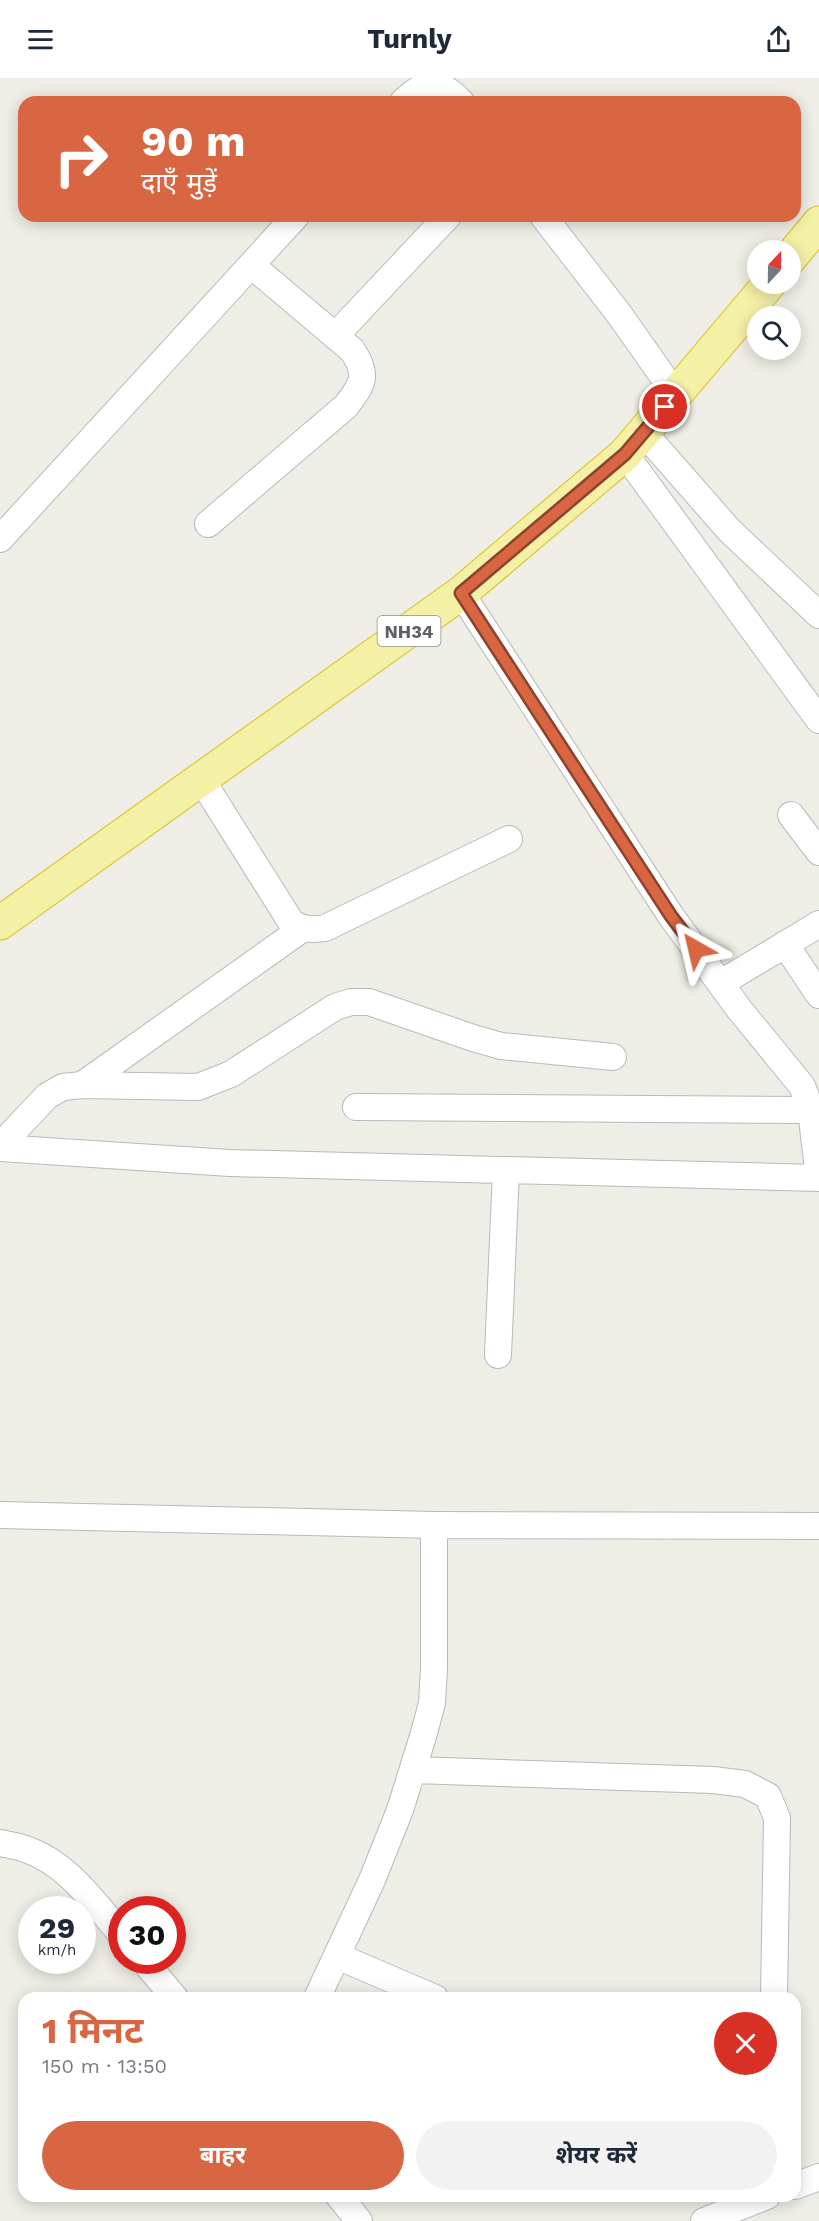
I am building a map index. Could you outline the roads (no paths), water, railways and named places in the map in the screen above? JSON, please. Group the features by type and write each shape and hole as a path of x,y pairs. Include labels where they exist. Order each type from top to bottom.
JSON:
{"highway":[{"path":"801,245 819,223"},
{"name":"NH34","path":"0,923 461,593 634,443 761,294"}],"street":[{"path":"418,87 454,96"},
{"path":"0,540 290,222"},
{"path":"336,336 442,222"},
{"path":"548,222 619,314 676,394"},
{"path":"208,524 346,406 358,390 363,376 360,363 352,350 251,265"},
{"path":"634,443 819,615"},
{"path":"634,443 819,720"},
{"path":"0,1147 230,1163 819,1178 811,1110 802,1086 793,1072 739,1009 671,916 461,593"},
{"path":"201,779 291,922 302,929 325,928 509,839"},
{"path":"791,814 819,852"},
{"path":"721,983 819,924"},
{"path":"82,1085 302,929"},
{"path":"785,944 819,995"},
{"path":"0,1147 47,1096 63,1087 82,1085 198,1087 231,1074 335,1007 351,1002 369,1002 501,1046 612,1057"},
{"path":"356,1107 811,1110"},
{"path":"498,1355 506,1170"},
{"path":"0,1515 434,1525 819,1526"},
{"path":"320,1992 372,1880 414,1770 432,1703 434,1525"},
{"path":"414,1770 713,1780 745,1784 768,1796 777,1818 774,1992"},
{"path":"0,1843 28,1850 58,1866 108,1919"},
{"path":"337,1956 421,1992"},
{"path":"155,1974 171,1992"},
{"path":"801,2184 819,2177"},
{"path":"344,2202 359,2221"},
{"path":"704,2221 752,2202"}]}
